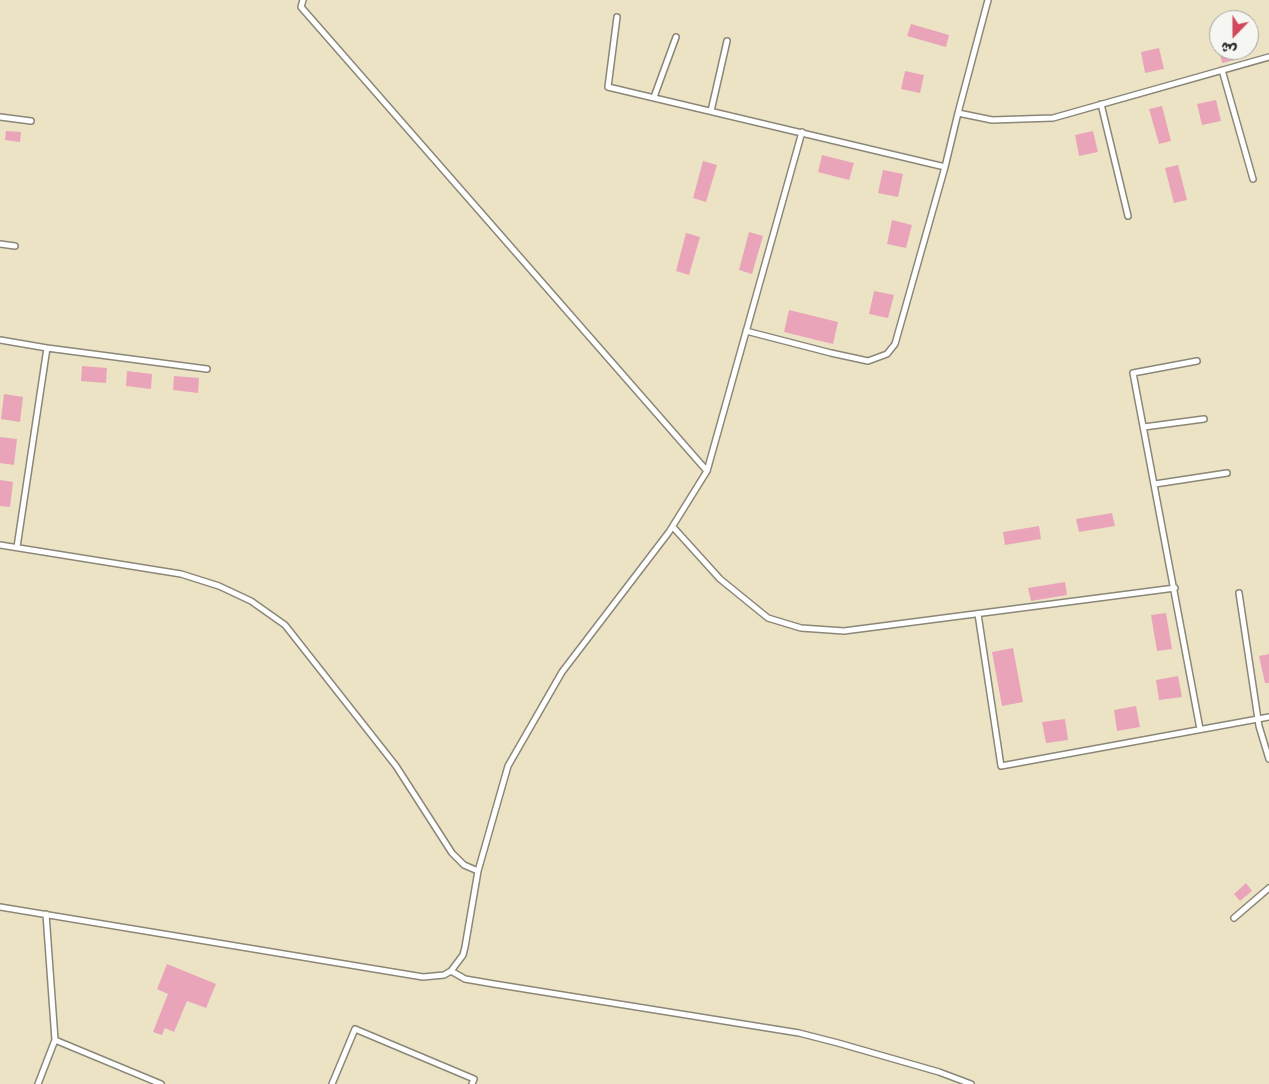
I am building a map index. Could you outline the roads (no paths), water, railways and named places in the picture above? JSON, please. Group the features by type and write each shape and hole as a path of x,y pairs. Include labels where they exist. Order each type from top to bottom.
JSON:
{"lane":[{"path":"303,0 301,7 706,471"},
{"path":"746,331 831,354 868,361 887,354 895,344 945,167 988,0"},
{"path":"617,17 608,87 945,167"},
{"path":"654,97 676,38"},
{"path":"711,111 727,41"},
{"path":"958,113 992,120 1052,118 1269,57"},
{"path":"1222,70 1253,179"},
{"path":"1101,104 1128,216"},
{"path":"0,116 30,121"},
{"path":"0,906 418,976 436,977 451,972 462,955 465,946 478,871 508,766 562,672 673,527 706,471 802,132"},
{"path":"0,244 15,246"},
{"path":"0,340 207,369"},
{"path":"18,547 47,348"},
{"path":"1197,361 1133,373 1175,588 1200,729"},
{"path":"1144,427 1204,419"},
{"path":"1155,484 1227,473"},
{"path":"673,527 720,579 768,618 801,628 844,631 1175,588"},
{"path":"0,545 181,574 219,586 251,601 285,625 396,766 452,852 464,864 478,871"},
{"path":"1239,593 1258,718 1269,759"},
{"path":"978,614 1001,766 1269,717"},
{"path":"1234,918 1269,888"},
{"path":"38,1084 55,1040 46,914"},
{"path":"451,972 465,978 494,984 636,1006 817,1038 939,1072 971,1084"},
{"path":"332,1084 355,1029 474,1079 472,1084"},
{"path":"55,1040 161,1084"}]}
